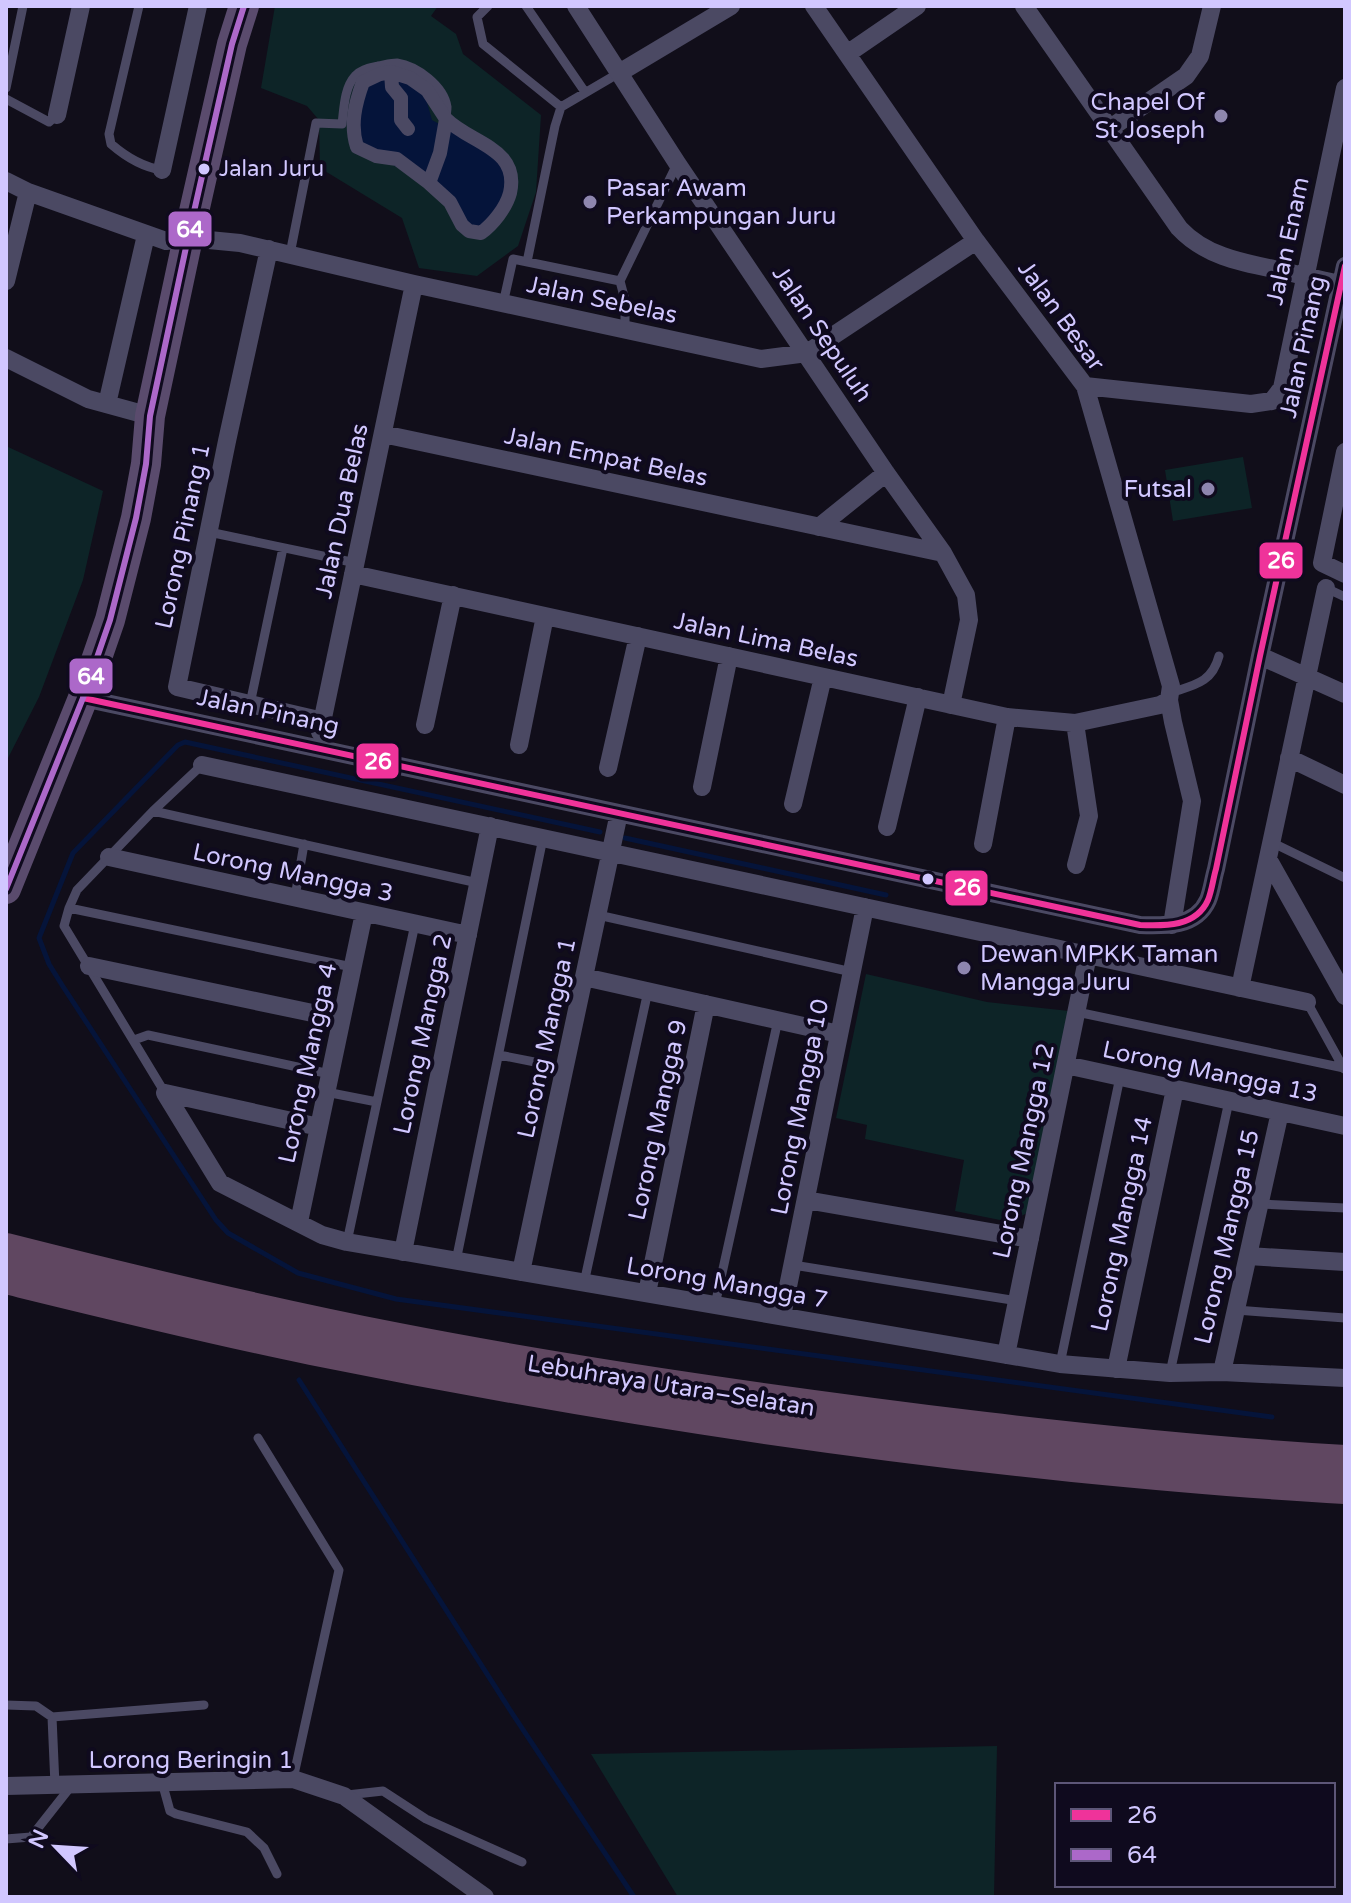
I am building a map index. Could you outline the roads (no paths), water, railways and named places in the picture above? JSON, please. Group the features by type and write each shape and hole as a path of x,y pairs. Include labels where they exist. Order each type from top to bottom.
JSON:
{"highway":[{"name":"Lebuhraya Utara–Selatan","path":"6,1250 315,1323 636,1382 862,1415 1050,1437 1345,1462"},
{"name":"Lebuhraya Utara–Selatan","path":"6,1277 309,1347 620,1406 978,1455 1174,1475 1345,1487"}],"main road":[{"path":"6,889 83,698 110,620 136,518 146,464 150,416 188,238 232,44 244,6"}],"street":[{"path":"57,115 81,6"},
{"path":"162,170 198,6"},
{"name":"Jalan Sepuluh","path":"576,6 677,163 943,553 966,595 969,620 951,705"},
{"path":"619,73 731,6"},
{"name":"Jalan Besar","path":"814,6 976,241 1085,386 1171,686 1170,696 1192,801 1172,925"},
{"path":"847,54 917,6"},
{"path":"1024,6 1188,238 1236,261 1305,276 1343,275"},
{"path":"1109,129 1186,76 1200,56 1212,6"},
{"path":"391,72 392,87 401,98 401,120 408,129"},
{"path":"391,72 410,78 427,90 446,119 455,128 497,152 509,164 509,196 498,215 481,233 469,231 462,225 450,202 397,159 376,156 357,147 353,134 354,111 363,82 391,72"},
{"name":"Jalan Enam","path":"1085,386 1251,404 1272,401 1282,388 1345,88"},
{"path":"429,183 440,153 446,119"},
{"name":"Jalan Sebelas","path":"6,181 28,192 166,241 188,238 240,243 761,359 807,353 976,241"},
{"path":"6,281 11,241 28,192"},
{"path":"107,404 146,235"},
{"name":"Lorong Pinang 1","path":"269,249 177,687 323,721"},
{"name":"Jalan Pinang","path":"83,698 1140,925 1172,925 1192,919 1207,901 1216,869 1343,275"},
{"name":"Jalan Dua Belas","path":"317,747 414,284"},
{"path":"6,358 88,399 150,416"},
{"name":"Jalan Empat Belas","path":"383,434 943,553"},
{"path":"1345,452 1322,563 1345,574"},
{"path":"819,527 886,473"},
{"name":"Jalan Lima Belas","path":"355,568 453,595 1007,717 1075,723 1160,705 1170,696"},
{"path":"1240,988 1326,588"},
{"path":"425,725 453,595"},
{"path":"519,745 545,616"},
{"path":"608,768 638,636"},
{"path":"702,787 729,656"},
{"path":"1260,656 1345,694"},
{"path":"793,804 823,677"},
{"path":"887,827 918,697"},
{"path":"983,844 1007,717"},
{"path":"1075,723 1089,816 1076,865"},
{"path":"1289,758 1345,785"},
{"path":"202,765 1307,1002"},
{"name":"Lorong Mangga 1","path":"521,1272 619,813"},
{"name":"Lorong Mangga 2","path":"403,1252 490,826"},
{"path":"1269,850 1345,996"},
{"name":"Lorong Mangga 3","path":"109,857 468,935"},
{"path":"1258,905 1269,900 1296,907"},
{"name":"Lorong Mangga 10","path":"782,1316 865,907"},
{"name":"Lorong Mangga 4","path":"299,1222 364,913"},
{"name":"Lorong Mangga 12","path":"1006,1355 1088,955"},
{"path":"1323,957 1345,968"},
{"path":"89,966 341,1019"},
{"path":"584,977 839,1034"},
{"name":"Lorong Mangga 9","path":"647,1293 706,1004"},
{"name":"Lorong Mangga 13","path":"1066,1065 1345,1126"},
{"name":"Lorong Mangga 14","path":"1116,1369 1175,1089"},
{"path":"165,1093 319,1127"},
{"name":"Lorong Mangga 7","path":"165,1093 220,1183 322,1235 347,1242 1060,1364 1170,1373 1222,1372 1345,1378"},
{"name":"Lorong Mangga 15","path":"1222,1372 1280,1112"},
{"path":"806,1200 1030,1239"},
{"path":"1248,1256 1345,1262"},
{"name":"Lorong Beringin 1","path":"6,1786 293,1779 344,1796 485,1897"}],"lane":[{"path":"6,88 23,6"},
{"path":"139,6 109,134 111,144 123,155 149,168 162,170"},
{"path":"488,6 477,17 483,44 561,107"},
{"path":"526,6 585,92"},
{"path":"290,254 316,123 342,124 347,91 355,75 366,69 396,63 409,67 434,83 443,94 447,106 446,119"},
{"path":"527,262 561,107 619,73"},
{"path":"6,99 49,122 57,115"},
{"path":"625,330 625,300 620,281 677,163"},
{"path":"503,304 513,259 620,281"},
{"path":"209,532 355,568"},
{"path":"250,704 283,548"},
{"path":"1326,588 1345,597"},
{"path":"1170,696 1201,683 1217,665 1219,656"},
{"path":"165,1093 64,926 77,890 202,765"},
{"path":"153,811 478,883"},
{"path":"456,1261 543,838"},
{"path":"295,897 304,844"},
{"path":"1269,850 1345,878"},
{"path":"69,908 352,967"},
{"path":"598,915 852,972"},
{"path":"347,1242 415,924"},
{"path":"584,1283 648,991"},
{"path":"1307,1002 1344,1070"},
{"path":"1077,1012 1344,1070"},
{"path":"715,1305 778,1020"},
{"path":"134,1040 148,1035 328,1083 377,1102"},
{"path":"499,1055 565,1068"},
{"path":"1060,1364 1120,1077"},
{"path":"1170,1373 1229,1101"},
{"path":"1259,1204 1345,1208"},
{"path":"793,1265 1018,1301"},
{"path":"1236,1310 1345,1318"},
{"path":"258,1438 339,1570 293,1779"},
{"path":"6,1705 36,1706 52,1717 204,1705"},
{"path":"6,1839 31,1837 64,1785 52,1717"},
{"path":"162,1782 170,1811 247,1832 264,1848 277,1874"},
{"path":"344,1796 383,1791 426,1819 522,1862"}],"water":[{"path":"389,75 425,95 432,120 496,155 507,167 506,198 482,227 471,226 464,221 458,203 361,146 357,105 364,84"}],"waterway":[{"path":"600,832 185,742 178,745 73,853 39,938 49,964 62,985 216,1220 228,1233 298,1273 396,1299 1272,1417"},
{"path":"625,838 886,895"},
{"path":"299,1380 634,1897"}],"place":[{"name":"Chapel Of St Joseph","path":"1221,116"},
{"name":"Jalan Juru","path":"204,169"},
{"name":"Pasar Awam Perkampungan Juru","path":"590,202"},
{"name":"Futsal","path":"1208,489"},
{"name":"Dewan MPKK Taman Mangga Juru","path":"964,968"}]}
